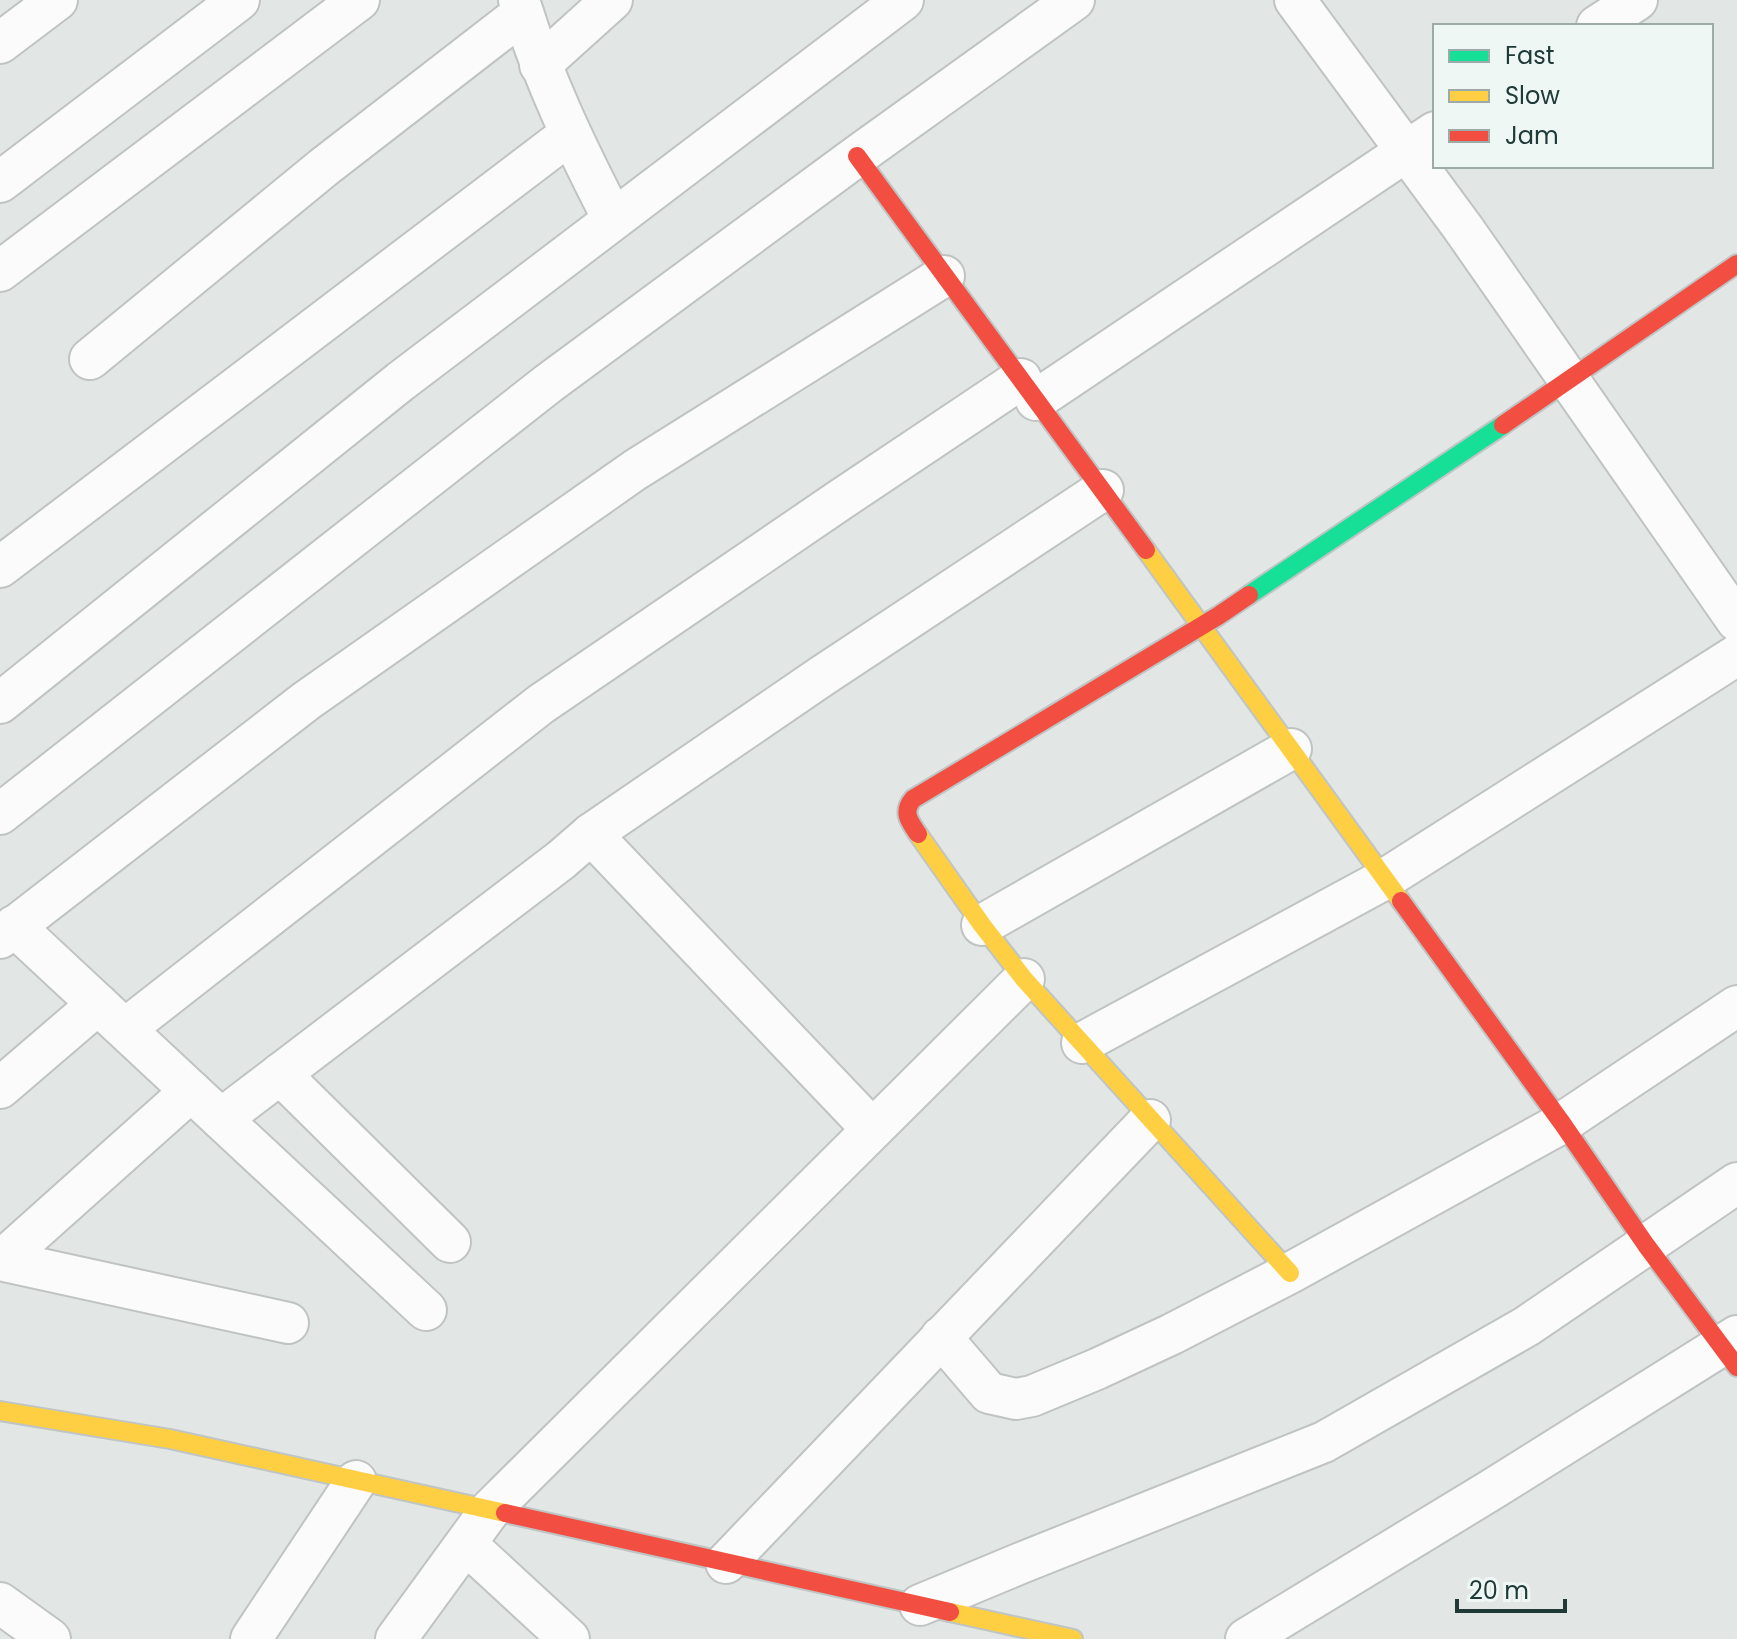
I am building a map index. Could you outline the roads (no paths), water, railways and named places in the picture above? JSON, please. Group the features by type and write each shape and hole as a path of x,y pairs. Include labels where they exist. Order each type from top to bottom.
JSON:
{"street":[{"path":"0,43 57,0"},
{"path":"0,182 239,0"},
{"path":"0,271 359,0"},
{"path":"540,65 612,0"},
{"path":"0,703 401,381 903,0"},
{"path":"0,814 549,383 1074,0"},
{"path":"1295,0 1421,142 1433,161"},
{"path":"90,359 521,7 540,65 570,134 613,219"},
{"path":"0,567 570,134"},
{"path":"0,1088 112,1016 541,704 840,500 1028,390 1421,142"},
{"path":"857,156 1562,1123 1646,1245 1732,1350 1491,1490 1246,1639"},
{"path":"1437,168 1569,381 1737,621"},
{"path":"1290,1273 1024,979 982,925 905,812 909,804 926,791 1201,626 1569,381 1737,264"},
{"path":"426,1310 112,1016 7,932 306,701 623,479 944,276"},
{"path":"221,1119 591,834 1103,490"},
{"path":"1082,1043 1385,879 1737,655"},
{"path":"982,925 1291,749"},
{"path":"591,834 872,1129"},
{"path":"396,1639 490,1510 1024,979"},
{"path":"941,1337 989,1393 1016,1399 1032,1396 1160,1340 1290,1273 1562,1123 1737,1006"},
{"path":"280,1074 450,1242"},
{"path":"1,1260 191,1091"},
{"path":"726,1563 1150,1120"},
{"path":"920,1605 1324,1442 1527,1326 1737,1183"},
{"path":"1,1260 288,1323"},
{"path":"0,1411 170,1439 1073,1639"},
{"path":"251,1639 356,1481"},
{"path":"466,1544 569,1639"},
{"path":"0,1603 50,1639"}]}
